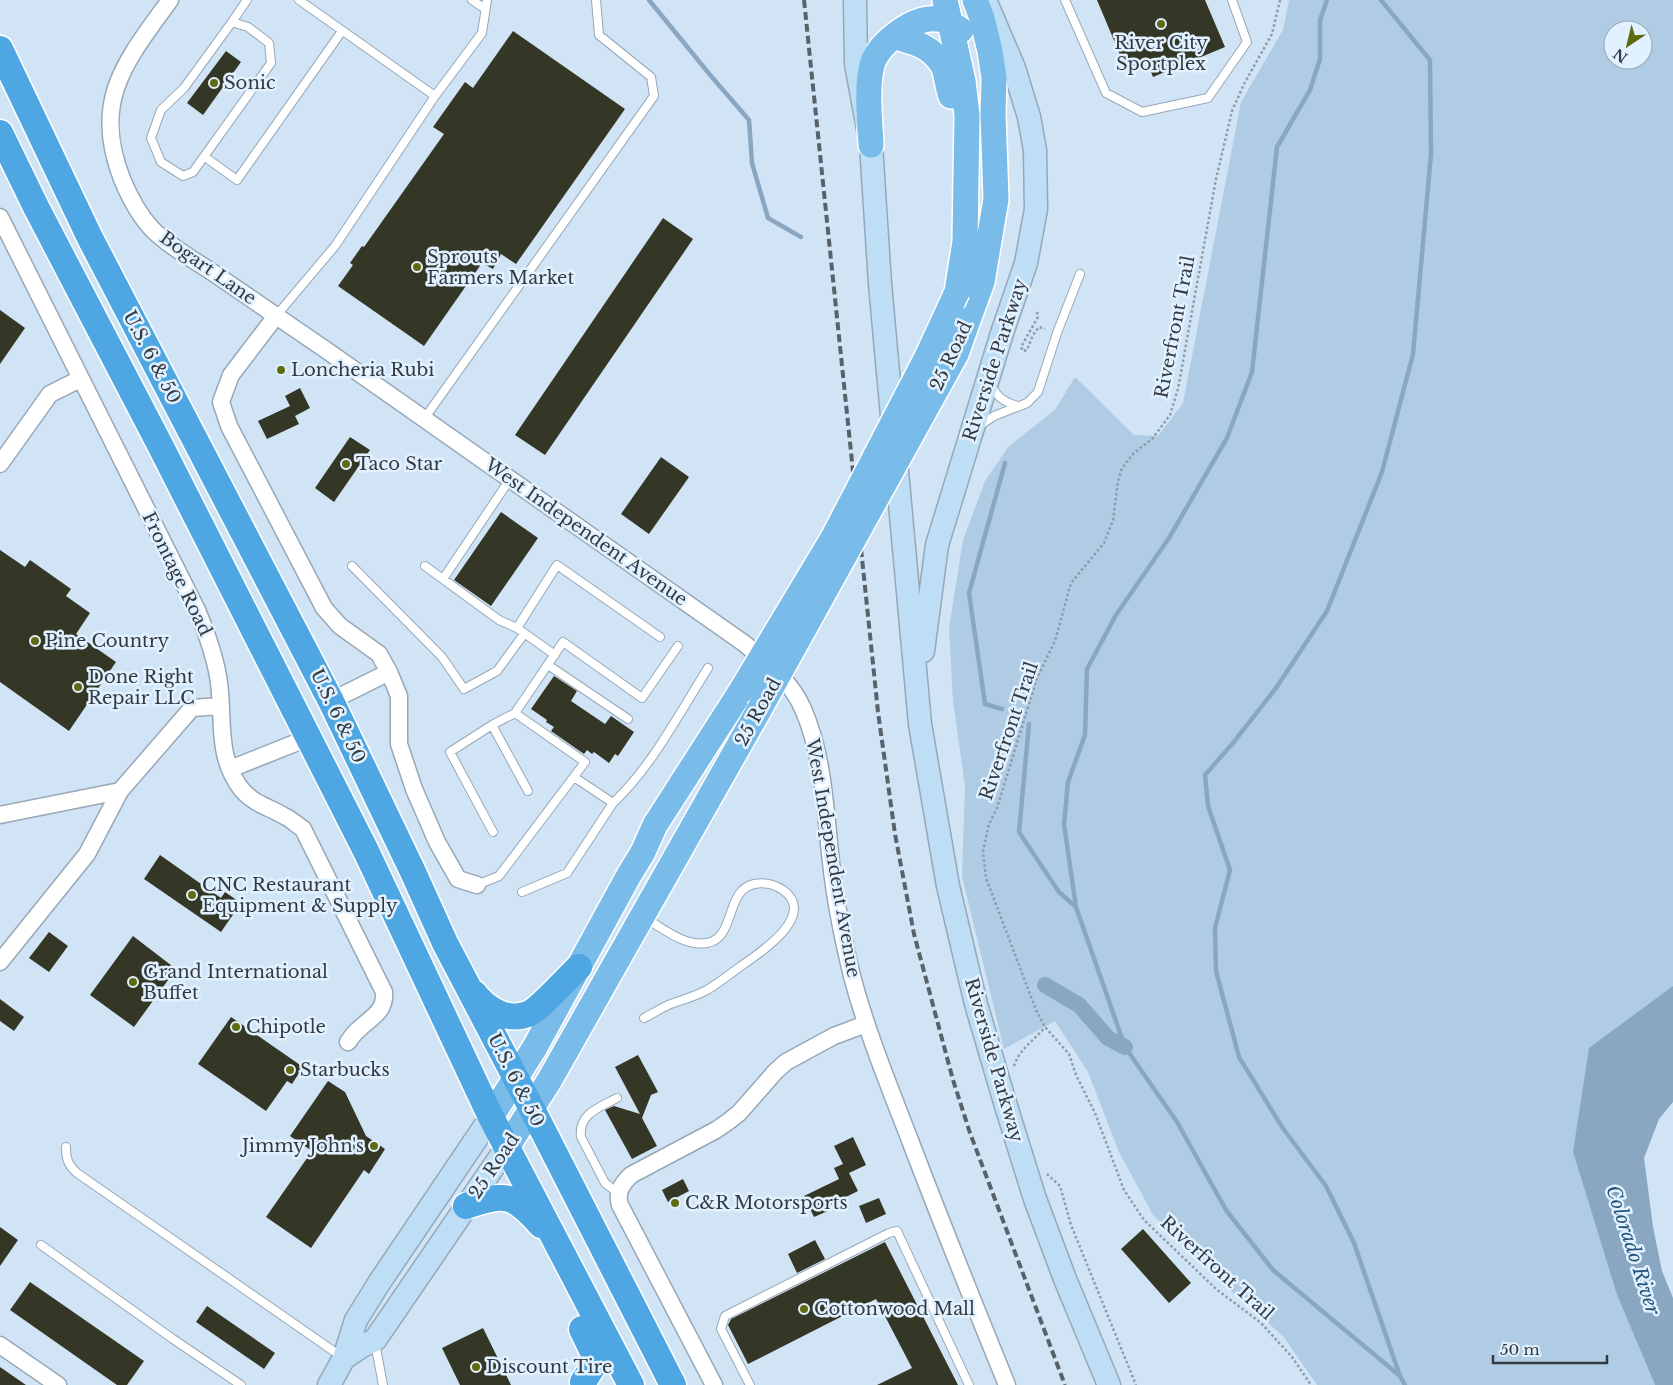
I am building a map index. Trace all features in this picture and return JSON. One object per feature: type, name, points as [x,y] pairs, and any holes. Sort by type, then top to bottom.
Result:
[{"type":"highway","name":"U.S. 6 & 50","points":[[0,49],[90,238],[331,701],[445,943],[673,1385]]},
{"type":"highway","name":"U.S. 6 & 50","points":[[0,133],[36,207],[159,443],[366,851],[491,1117],[631,1385]]},
{"type":"highway","points":[[159,443],[202,497],[226,537],[292,670],[313,694],[331,701]]},
{"type":"highway","points":[[308,738],[320,737],[332,748],[353,782],[384,841],[413,872]]},
{"type":"highway","points":[[445,943],[477,996],[496,1013],[507,1016],[528,1014],[537,1008],[579,966]]},
{"type":"highway","points":[[466,1206],[492,1198],[501,1197],[512,1200],[529,1211],[562,1252],[565,1295],[597,1360],[584,1383]]},
{"type":"highway","points":[[616,1356],[642,1385]]},
{"type":"main road","name":"Riverside Parkway","points":[[855,0],[856,64],[871,145],[880,284],[920,724],[948,886],[976,1004],[1035,1198],[1065,1279],[1109,1385]]},
{"type":"main road","name":"25 Road","points":[[344,1358],[375,1340],[532,1109],[760,710],[956,354],[982,282],[996,199],[993,114],[994,78],[986,34],[975,0]]},
{"type":"main road","name":"Riverside Parkway","points":[[920,724],[924,641],[937,545],[1026,263],[1036,208],[1035,150],[1023,94],[985,0]]},
{"type":"main road","points":[[871,145],[870,76],[872,63],[878,52],[886,42],[908,26],[923,20],[938,19],[947,12],[975,45],[982,59],[993,114]]},
{"type":"main road","name":"25 Road","points":[[329,1385],[344,1358],[356,1320],[491,1117],[535,1047],[643,852],[655,825],[741,691],[833,538],[927,357],[957,292],[965,242],[967,115],[963,81],[947,12]]},
{"type":"main road","points":[[894,37],[911,40],[924,46],[943,66],[959,118],[967,163]]},
{"type":"street","name":"Bogart Lane","points":[[170,0],[126,63],[118,79],[112,101],[110,120],[121,178],[141,214],[153,229],[170,243],[276,316]]},
{"type":"street","name":"Frontage Road","points":[[0,218],[197,610],[212,646],[219,684],[221,735],[230,769],[243,790],[262,806],[284,816],[303,829],[384,992],[383,1006],[380,1011],[357,1030],[348,1042]]},
{"type":"street","points":[[276,316],[231,375],[221,402],[229,426],[324,608],[340,626],[379,654],[389,672],[399,696],[399,744],[414,789],[437,842],[458,878],[477,885]]},
{"type":"street","name":"West Independent Avenue","points":[[276,316],[745,644],[771,666],[796,695],[810,728],[818,754],[831,864],[843,935],[866,1024],[1004,1384]]},
{"type":"street","points":[[0,464],[50,394],[80,378]]},
{"type":"street","points":[[331,701],[389,672]]},
{"type":"street","points":[[0,962],[87,854],[120,791],[192,708],[220,706]]},
{"type":"street","points":[[230,769],[308,738]]},
{"type":"street","points":[[0,815],[120,791]]},
{"type":"street","points":[[714,1385],[620,1205],[618,1193],[631,1175],[716,1130],[729,1121],[786,1062],[834,1036],[866,1024]]},
{"type":"street","points":[[0,1345],[58,1385]]},
{"type":"lane","points":[[232,22],[248,27],[269,43],[271,62],[193,172],[183,176],[161,162],[151,138],[161,110],[184,88],[246,0]]},
{"type":"lane","points":[[299,0],[435,96]]},
{"type":"lane","points":[[472,0],[485,9]]},
{"type":"lane","points":[[276,316],[336,246],[435,96],[482,32],[486,0]]},
{"type":"lane","points":[[424,419],[654,96],[651,77],[599,35],[596,0]]},
{"type":"lane","points":[[1065,0],[1106,93],[1142,112],[1208,98],[1247,42],[1232,0]]},
{"type":"lane","points":[[204,157],[238,180],[342,31]]},
{"type":"lane","points":[[971,434],[981,423],[1027,403],[1038,392],[1056,333],[1080,274]]},
{"type":"lane","points":[[989,376],[992,388],[997,395],[1006,403],[1018,406]]},
{"type":"lane","points":[[443,579],[510,479]]},
{"type":"lane","points":[[516,628],[557,565],[660,637]]},
{"type":"lane","points":[[352,566],[442,657],[464,689],[497,671],[524,634]]},
{"type":"lane","points":[[426,566],[499,620],[516,628],[555,655]]},
{"type":"lane","points":[[493,832],[450,752],[492,725],[516,713],[563,642],[642,698],[678,646]]},
{"type":"lane","points":[[548,665],[628,718]]},
{"type":"lane","points":[[522,892],[567,873],[613,804],[634,781],[708,668]]},
{"type":"lane","points":[[477,885],[499,876],[585,762],[516,713]]},
{"type":"lane","points":[[492,725],[528,791]]},
{"type":"lane","points":[[574,777],[613,804]]},
{"type":"lane","points":[[643,917],[678,938],[697,944],[714,941],[720,936],[738,896],[743,889],[752,885],[761,883],[778,887],[792,900],[794,908],[793,915],[784,932],[762,951],[706,990],[666,1006],[644,1018]]},
{"type":"lane","points":[[616,1098],[591,1112],[582,1123],[580,1130],[605,1183],[618,1193]]},
{"type":"lane","points":[[66,1147],[66,1158],[70,1166],[77,1173],[344,1358]]},
{"type":"lane","points":[[746,1384],[721,1330],[725,1316],[889,1233],[897,1231],[970,1385]]},
{"type":"lane","points":[[41,1245],[172,1339],[241,1385]]},
{"type":"lane","points":[[375,1340],[383,1385]]},
{"type":"path","name":"Riverfront Trail","points":[[1280,0],[1272,34],[1244,84],[1232,111],[1216,180],[1178,389],[1170,414],[1152,439],[1134,453],[1122,468],[1118,481],[1113,520],[1104,543],[1071,583],[1055,641],[1037,678],[997,808],[987,833],[983,851],[986,878],[1036,1010],[1045,1027],[1069,1054],[1076,1075],[1095,1113],[1124,1190],[1144,1220],[1216,1289],[1261,1323],[1292,1357],[1311,1385]]},
{"type":"path","points":[[1037,312],[1038,318],[1021,347],[1023,351],[1027,350],[1033,335],[1039,327],[1045,329]]},
{"type":"path","points":[[1014,1070],[1014,1065],[1021,1052],[1045,1027]]},
{"type":"path","points":[[1047,1174],[1060,1186],[1072,1224],[1136,1385]]},
{"type":"shaded area","points":[[1289,0],[1673,0],[1673,991],[1573,1152],[1617,1295],[1655,1385],[1317,1385],[1283,1336],[1225,1286],[1153,1215],[1119,1152],[1088,1072],[1055,1021],[1004,1049],[962,876],[965,786],[953,701],[949,628],[963,540],[985,481],[1009,446],[1055,410],[1075,377],[1134,435],[1158,436],[1183,403],[1241,102],[1283,30]]},
{"type":"water","name":"Colorado River","points":[[1673,986],[1673,1102],[1659,1119],[1644,1158],[1653,1227],[1662,1271],[1673,1298],[1673,1385],[1655,1385],[1617,1295],[1573,1152],[1589,1048]]},
{"type":"building","name":"River City Sportplex","points":[[1097,0],[1205,0],[1225,47],[1153,77],[1147,61],[1126,69]]},
{"type":"building","points":[[513,31],[625,109],[516,264],[501,254],[493,269],[482,263],[424,346],[338,286],[353,265],[350,263],[362,246],[364,247],[444,134],[433,127],[465,82],[473,88]]},
{"type":"building","name":"Sonic","points":[[226,51],[241,62],[203,115],[187,103]]},
{"type":"building","points":[[663,218],[693,239],[545,455],[515,435]]},
{"type":"building","points":[[0,310],[25,328],[0,364]]},
{"type":"building","points":[[300,388],[310,408],[295,416],[299,424],[267,439],[258,421],[290,406],[285,396]]},
{"type":"building","name":"Taco Star","points":[[350,437],[370,450],[334,502],[315,488]]},
{"type":"building","points":[[661,457],[689,477],[649,534],[621,514]]},
{"type":"building","points":[[501,512],[538,538],[491,606],[454,580]]},
{"type":"building","name":"Pine Country","points":[[0,550],[25,567],[30,560],[71,589],[66,596],[90,613],[76,634],[116,662],[69,731],[0,682]]},
{"type":"building","points":[[554,676],[577,691],[571,701],[605,724],[611,716],[634,732],[618,756],[615,754],[609,763],[594,752],[592,754],[587,750],[584,754],[551,731],[554,727],[531,709]]},
{"type":"building","name":"CNC Restaurant Equipment & Supply","points":[[160,855],[221,898],[225,892],[241,903],[221,932],[144,879]]},
{"type":"building","points":[[49,932],[68,946],[49,972],[29,958]]},
{"type":"building","name":"Grand International Buffet","points":[[133,936],[176,969],[134,1027],[90,995]]},
{"type":"building","points":[[0,999],[24,1017],[14,1031],[0,1021]]},
{"type":"building","points":[[231,1017],[303,1067],[292,1084],[287,1081],[266,1111],[198,1064]]},
{"type":"building","points":[[638,1055],[658,1092],[651,1095],[642,1118],[657,1146],[632,1159],[605,1110],[614,1106],[640,1114],[615,1067]]},
{"type":"building","points":[[328,1081],[345,1092],[366,1136],[385,1149],[369,1174],[364,1170],[311,1248],[266,1217],[312,1151],[290,1136]]},
{"type":"building","points":[[853,1137],[866,1165],[849,1173],[858,1191],[828,1206],[830,1210],[814,1217],[804,1196],[839,1179],[834,1168],[843,1164],[834,1146]]},
{"type":"building","name":"C&R Motorsports","points":[[683,1179],[689,1191],[668,1202],[662,1190]]},
{"type":"building","points":[[879,1198],[886,1214],[866,1223],[859,1206]]},
{"type":"building","points":[[0,1227],[18,1240],[0,1266]]},
{"type":"building","points":[[1143,1229],[1191,1283],[1169,1303],[1121,1249]]},
{"type":"building","points":[[815,1240],[825,1259],[797,1273],[788,1254]]},
{"type":"building","name":"Cottonwood Mall","points":[[885,1242],[958,1385],[877,1385],[912,1368],[876,1299],[748,1364],[728,1325],[731,1319]]},
{"type":"building","points":[[30,1282],[144,1361],[127,1385],[117,1385],[10,1310]]},
{"type":"building","points":[[207,1306],[275,1353],[264,1369],[196,1322]]},
{"type":"building","name":"Discount Tire","points":[[483,1328],[511,1385],[460,1385],[442,1348]]},
{"type":"building","points":[[0,1367],[26,1385],[0,1385]]},
{"type":"waterway","points":[[649,0],[749,120],[752,163],[768,218],[801,237]]},
{"type":"waterway","points":[[1076,907],[1064,824],[1068,782],[1085,735],[1087,669],[1116,615],[1169,538],[1227,438],[1252,372],[1277,147],[1310,90],[1320,59],[1320,20],[1327,0]]},
{"type":"waterway","points":[[1381,0],[1430,60],[1431,154],[1413,354],[1382,472],[1327,611],[1276,688],[1205,775],[1208,806],[1230,870],[1215,928],[1216,971],[1239,1057],[1282,1127],[1326,1186],[1354,1243],[1400,1376]]},
{"type":"waterway","points":[[1002,709],[985,704],[969,593],[1005,463]]},
{"type":"waterway","points":[[1029,724],[1019,832],[1059,892],[1076,907],[1125,1047],[1177,1122],[1226,1210],[1273,1270],[1400,1376],[1405,1385]]},
{"type":"waterway","points":[[1045,985],[1079,1005],[1108,1038],[1125,1047]]},
{"type":"railway","points":[[804,0],[878,712],[895,834],[914,934],[953,1080],[970,1133],[1065,1385]]},
{"type":"place","name":"River City Sportplex","points":[[1161,24]]},
{"type":"place","name":"Sonic","points":[[214,83]]},
{"type":"place","name":"Sprouts Farmers Market","points":[[417,267]]},
{"type":"place","name":"Loncheria Rubi","points":[[281,370]]},
{"type":"place","name":"Taco Star","points":[[346,464]]},
{"type":"place","name":"Pine Country","points":[[35,641]]},
{"type":"place","name":"Done Right Repair LLC","points":[[78,687]]},
{"type":"place","name":"CNC Restaurant Equipment & Supply","points":[[192,895]]},
{"type":"place","name":"Grand International Buffet","points":[[133,982]]},
{"type":"place","name":"Chipotle","points":[[236,1027]]},
{"type":"place","name":"Starbucks","points":[[290,1070]]},
{"type":"place","name":"Jimmy John's","points":[[374,1146]]},
{"type":"place","name":"C&R Motorsports","points":[[675,1203]]},
{"type":"place","name":"Cottonwood Mall","points":[[804,1309]]},
{"type":"place","name":"Discount Tire","points":[[476,1367]]}]
